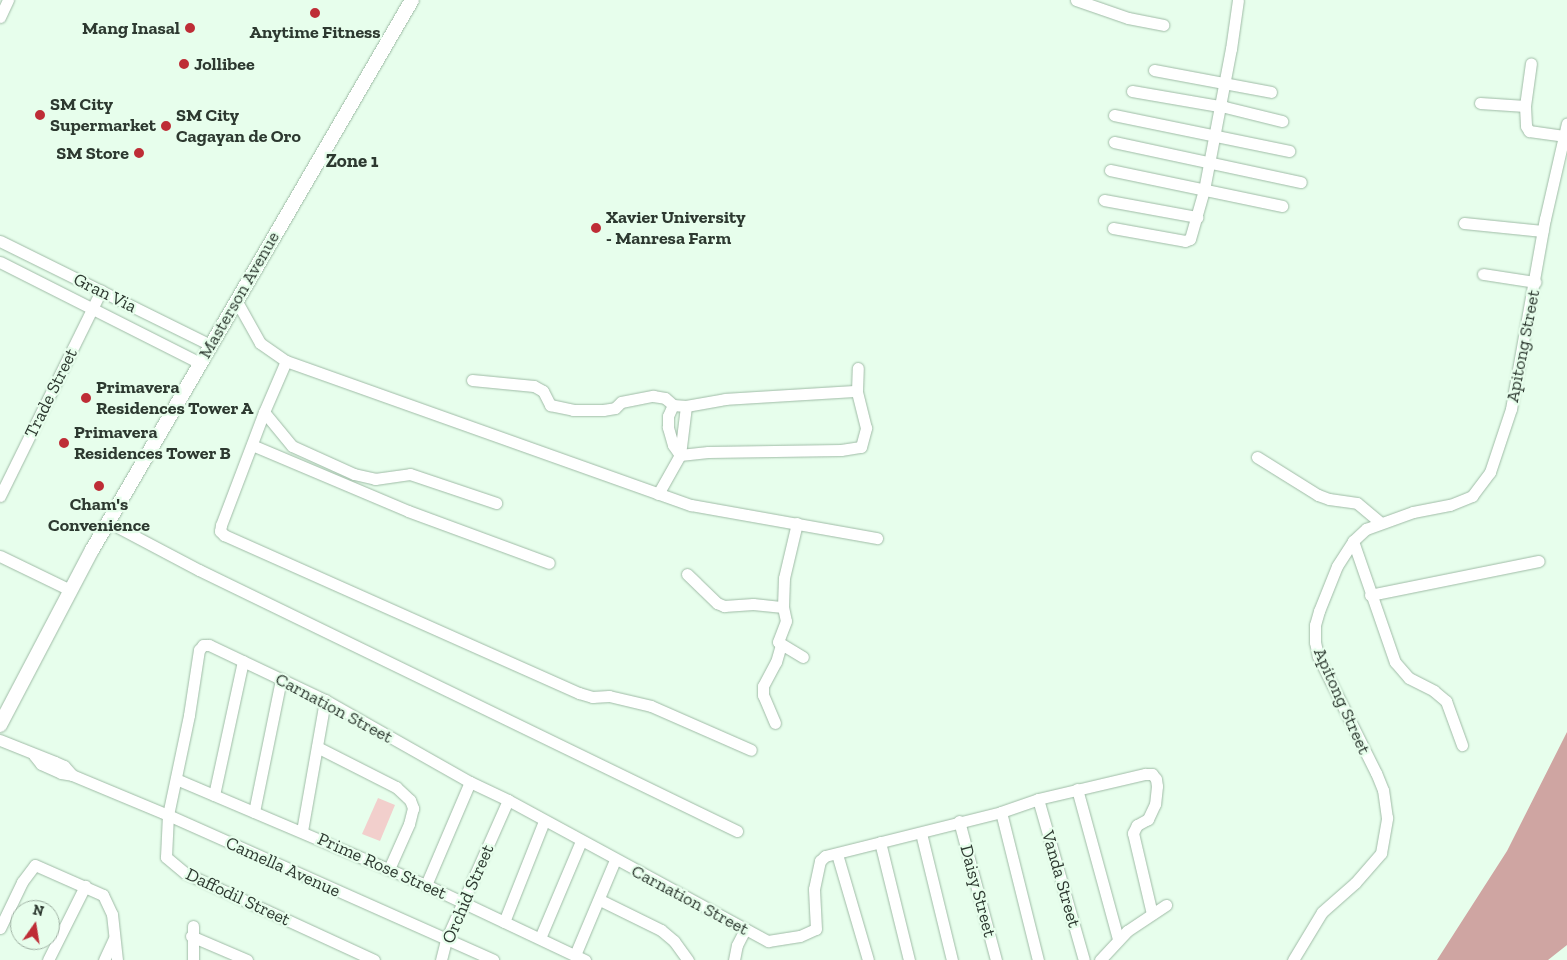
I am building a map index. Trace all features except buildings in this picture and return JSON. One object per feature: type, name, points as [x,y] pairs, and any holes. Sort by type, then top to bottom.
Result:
[{"type":"main road","name":"Masterson Avenue","points":[[0,725],[70,590],[108,522],[412,0]]},
{"type":"street","points":[[0,17],[8,0]]},
{"type":"street","points":[[1076,0],[1100,3],[1128,18],[1163,25]]},
{"type":"street","points":[[1113,228],[1185,241],[1190,240],[1204,190],[1238,0]]},
{"type":"street","points":[[1532,63],[1525,106],[1526,126],[1529,131],[1564,136]]},
{"type":"street","points":[[1154,70],[1271,92]]},
{"type":"street","points":[[1132,91],[1219,106],[1282,121]]},
{"type":"street","points":[[1480,103],[1525,106]]},
{"type":"street","points":[[1114,115],[1289,150]]},
{"type":"street","name":"Apitong Street","points":[[1293,960],[1322,912],[1376,860],[1381,853],[1386,830],[1383,790],[1325,669],[1315,642],[1315,625],[1319,611],[1338,566],[1353,541],[1366,528],[1380,522],[1450,504],[1472,496],[1490,472],[1511,409],[1536,282],[1543,231],[1567,123]]},
{"type":"street","points":[[1114,142],[1301,182]]},
{"type":"street","points":[[1110,170],[1282,206]]},
{"type":"street","points":[[1104,200],[1197,217]]},
{"type":"street","points":[[1464,223],[1543,231]]},
{"type":"street","points":[[0,263],[5,243]]},
{"type":"street","name":"Gran Via","points":[[5,243],[210,345]]},
{"type":"street","name":"Gran Via","points":[[0,263],[200,362]]},
{"type":"street","points":[[1483,274],[1536,282]]},
{"type":"street","name":"Trade Street","points":[[0,496],[101,291]]},
{"type":"street","points":[[236,300],[260,343],[286,361],[691,505],[877,538]]},
{"type":"street","points":[[286,361],[264,412],[221,525],[220,531],[224,536],[586,696],[609,696],[651,706],[751,750]]},
{"type":"street","points":[[680,455],[708,452],[858,448],[863,443],[866,428],[857,392],[858,368]]},
{"type":"street","points":[[472,380],[534,386],[543,391],[550,405],[572,410],[615,408],[621,402],[653,396],[665,398],[673,405],[686,406],[725,399],[857,392]]},
{"type":"street","points":[[673,405],[668,416],[668,428],[673,445],[680,455]]},
{"type":"street","points":[[658,494],[680,455],[686,406]]},
{"type":"street","points":[[264,412],[292,446],[354,474],[375,479],[410,474],[496,503]]},
{"type":"street","points":[[252,445],[408,511],[549,563]]},
{"type":"street","points":[[1257,457],[1318,495],[1357,503],[1380,522]]},
{"type":"street","points":[[108,522],[199,570],[737,831]]},
{"type":"street","points":[[797,523],[784,578],[783,607],[786,621],[778,640],[781,645],[803,657]]},
{"type":"street","points":[[1353,541],[1370,595],[1398,668],[1409,678],[1434,691],[1446,701],[1462,745]]},
{"type":"street","points":[[0,556],[70,590]]},
{"type":"street","points":[[1370,595],[1539,561]]},
{"type":"street","points":[[687,574],[717,603],[724,606],[783,607]]},
{"type":"street","name":"Carnation Street","points":[[202,645],[209,645],[325,700],[470,782],[508,800],[615,860],[768,940],[790,938],[814,931],[817,926],[814,889],[819,863],[825,856],[1001,812],[1038,799],[1152,774],[1156,779],[1157,786],[1155,804],[1148,819],[1137,825],[1133,833],[1152,914]]},
{"type":"street","name":"Daffodil Street","points":[[202,645],[199,650],[168,816],[166,857],[175,867],[374,960]]},
{"type":"street","points":[[774,723],[763,695],[763,686],[776,662],[781,645]]},
{"type":"street","points":[[214,795],[243,661]]},
{"type":"street","points":[[254,812],[281,679]]},
{"type":"street","points":[[302,832],[325,700]]},
{"type":"street","name":"Camella Avenue","points":[[0,740],[34,755],[41,764],[61,773],[72,775],[168,816],[492,960]]},
{"type":"street","points":[[317,747],[396,788],[410,800],[412,808],[410,819],[389,869]]},
{"type":"street","name":"Prime Rose Street","points":[[176,779],[426,885],[580,957]]},
{"type":"street","points":[[426,885],[470,782]]},
{"type":"street","points":[[1078,789],[1118,939]]},
{"type":"street","name":"Vanda Street","points":[[1038,799],[1084,960]]},
{"type":"street","name":"Orchid Street","points":[[441,960],[446,940],[508,800]]},
{"type":"street","points":[[1001,812],[1038,960]]},
{"type":"street","points":[[504,922],[544,821]]},
{"type":"street","name":"Daisy Street","points":[[959,821],[996,960]]},
{"type":"street","points":[[921,833],[952,960]]},
{"type":"street","points":[[540,938],[581,841]]},
{"type":"street","points":[[880,842],[909,960]]},
{"type":"street","points":[[837,854],[864,959]]},
{"type":"street","points":[[580,957],[615,860]]},
{"type":"street","points":[[0,928],[22,882],[35,865],[103,895],[109,903],[117,960]]},
{"type":"street","points":[[48,960],[85,886]]},
{"type":"street","points":[[600,900],[661,930],[674,941],[688,960]]},
{"type":"street","points":[[1100,960],[1118,939],[1166,905]]},
{"type":"street","points":[[734,960],[737,945],[745,929]]},
{"type":"street","points":[[193,960],[192,931],[247,960]]},
{"type":"street","points":[[104,960],[115,938]]},
{"type":"shaded area","points":[[1567,732],[1567,945],[1548,960],[1437,960],[1507,851]]},
{"type":"shaded area","points":[[378,798],[395,805],[380,841],[362,834]]},
{"type":"place","name":"Anytime Fitness","points":[[315,13]]},
{"type":"place","name":"Mang Inasal","points":[[190,28]]},
{"type":"place","name":"Jollibee","points":[[184,64]]},
{"type":"place","name":"SM City Supermarket","points":[[40,115]]},
{"type":"place","name":"SM City Cagayan de Oro","points":[[166,126]]},
{"type":"place","name":"SM Store","points":[[139,153]]},
{"type":"place","name":"Xavier University - Manresa Farm","points":[[596,228]]},
{"type":"place","name":"Primavera Residences Tower A","points":[[86,398]]},
{"type":"place","name":"Primavera Residences Tower B","points":[[64,443]]},
{"type":"place","name":"Cham's Convenience","points":[[99,486]]},
{"type":"district","name":"Zone 1","points":[[352,161]]}]
